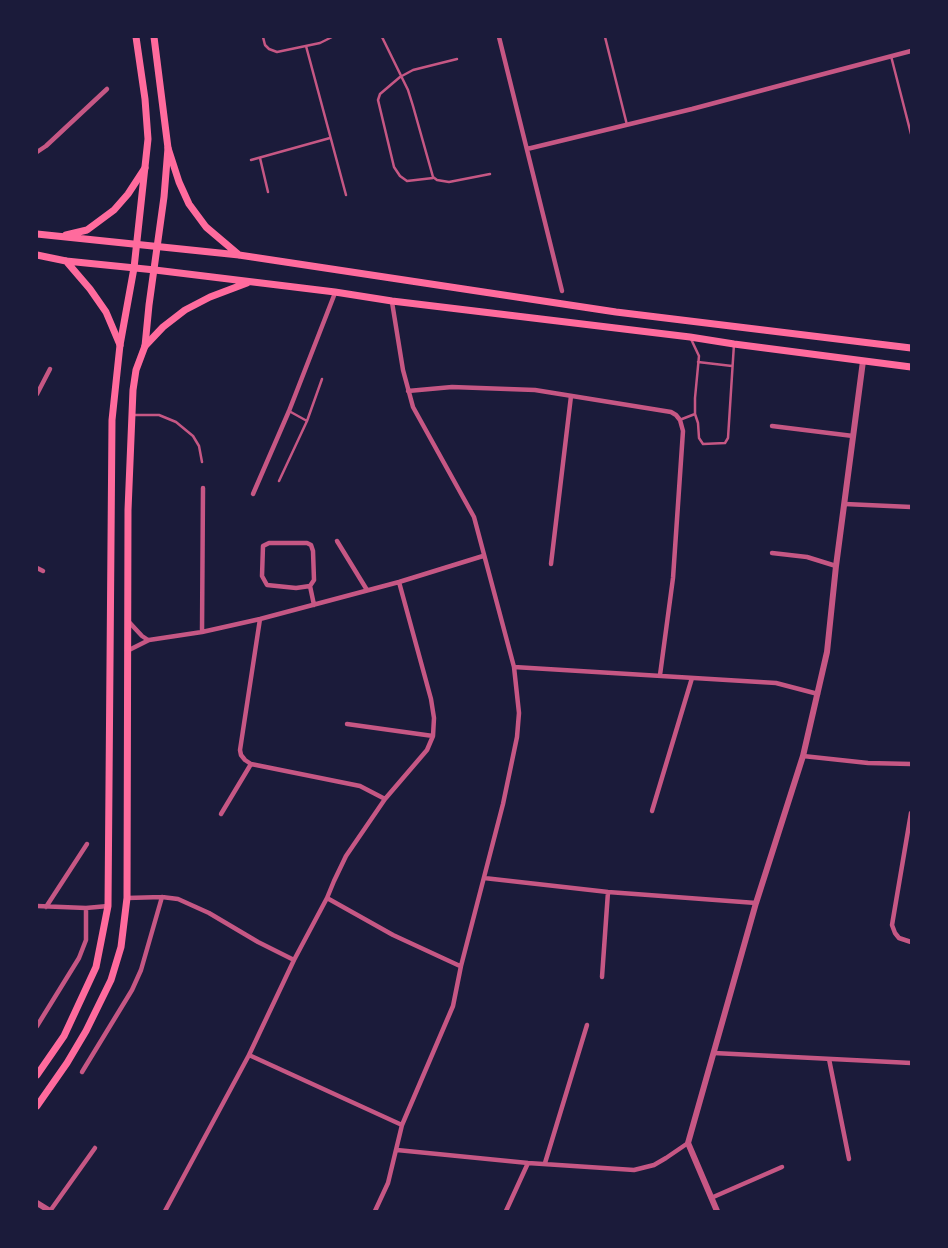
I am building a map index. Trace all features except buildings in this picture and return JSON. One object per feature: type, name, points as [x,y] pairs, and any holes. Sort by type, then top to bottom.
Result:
[{"type":"main road","points":[[37,1075],[64,1036],[96,967],[108,906],[111,433],[120,345],[137,245],[148,139],[136,37]]},
{"type":"main road","points":[[154,37],[168,148],[179,182],[189,204],[206,227],[239,255]]},
{"type":"main road","points":[[37,1106],[86,1031],[111,981],[121,947],[127,898],[128,510],[132,415],[136,370],[145,346],[168,148]]},
{"type":"main road","points":[[58,236],[87,230],[99,222],[128,194],[145,167]]},
{"type":"main road","points":[[37,234],[239,255],[616,312],[911,348]]},
{"type":"main road","points":[[37,256],[911,367]]},
{"type":"main road","points":[[66,261],[106,312],[120,345]]},
{"type":"main road","points":[[145,346],[185,310],[210,297],[251,282]]},
{"type":"street","points":[[499,37],[562,291]]},
{"type":"street","points":[[527,149],[692,110],[911,51]]},
{"type":"street","points":[[37,152],[107,89]]},
{"type":"street","points":[[253,494],[289,411],[335,292]]},
{"type":"street","points":[[375,1211],[388,1183],[402,1125],[453,1006],[503,804],[517,737],[519,713],[514,667],[474,517],[413,407],[403,370],[392,301]]},
{"type":"street","points":[[717,1211],[688,1143],[756,903],[803,756],[818,694],[827,652],[863,361]]},
{"type":"street","points":[[37,394],[50,369]]},
{"type":"street","points":[[408,391],[452,387],[535,390],[671,412],[680,420],[683,431],[673,578],[660,675]]},
{"type":"street","points":[[551,564],[572,396]]},
{"type":"street","points":[[772,426],[853,436]]},
{"type":"street","points":[[202,632],[203,488]]},
{"type":"street","points":[[845,503],[911,507]]},
{"type":"street","points":[[337,541],[366,590]]},
{"type":"street","points":[[310,586],[296,589],[267,585],[262,576],[263,546],[269,543],[311,545],[314,580],[310,586],[314,605]]},
{"type":"street","points":[[772,553],[807,557],[836,566]]},
{"type":"street","points":[[128,651],[149,640],[260,620],[483,556]]},
{"type":"street","points":[[37,568],[43,571]]},
{"type":"street","points":[[165,1211],[249,1055],[346,856],[385,799],[427,750],[433,736],[431,699],[399,582]]},
{"type":"street","points":[[260,620],[240,750],[244,760],[251,764],[360,786],[385,799]]},
{"type":"street","points":[[128,621],[149,640]]},
{"type":"street","points":[[514,667],[776,683],[818,694]]},
{"type":"street","points":[[652,811],[692,678]]},
{"type":"street","points":[[347,724],[433,736]]},
{"type":"street","points":[[803,756],[868,763],[911,764]]},
{"type":"street","points":[[221,814],[251,764]]},
{"type":"street","points":[[911,813],[892,925],[899,937],[911,942]]},
{"type":"street","points":[[46,907],[87,844]]},
{"type":"street","points":[[484,878],[608,892],[756,903]]},
{"type":"street","points":[[602,977],[608,892]]},
{"type":"street","points":[[82,1072],[132,990],[149,946],[162,897]]},
{"type":"street","points":[[127,898],[177,899],[209,913],[294,960]]},
{"type":"street","points":[[327,898],[393,935],[461,967]]},
{"type":"street","points":[[37,906],[108,906]]},
{"type":"street","points":[[37,1026],[79,958],[86,940],[86,908]]},
{"type":"street","points":[[545,1163],[587,1026]]},
{"type":"street","points":[[714,1053],[911,1063]]},
{"type":"street","points":[[249,1055],[402,1125]]},
{"type":"street","points":[[829,1059],[849,1159]]},
{"type":"street","points":[[397,1150],[634,1170],[666,1158],[688,1143]]},
{"type":"street","points":[[37,1203],[50,1211],[95,1148]]},
{"type":"street","points":[[506,1211],[528,1163]]},
{"type":"street","points":[[711,1198],[782,1167]]},
{"type":"lane","points":[[263,37],[265,45],[277,52],[320,43],[332,37]]},
{"type":"lane","points":[[382,37],[414,106],[433,177]]},
{"type":"lane","points":[[605,37],[627,125]]},
{"type":"lane","points":[[306,46],[345,195]]},
{"type":"lane","points":[[891,56],[911,134]]},
{"type":"lane","points":[[457,59],[413,70],[380,93],[378,100],[394,167],[407,181],[433,177],[449,182],[490,174]]},
{"type":"lane","points":[[251,160],[330,138]]},
{"type":"lane","points":[[260,158],[268,192]]},
{"type":"lane","points":[[690,337],[699,356],[695,414],[701,443],[727,441],[734,344]]},
{"type":"lane","points":[[698,362],[732,366]]},
{"type":"lane","points":[[279,481],[307,421],[322,379]]},
{"type":"lane","points":[[289,411],[307,421]]},
{"type":"lane","points":[[680,420],[695,414]]},
{"type":"lane","points":[[132,415],[159,415],[176,422],[193,436],[199,446],[202,462]]}]
